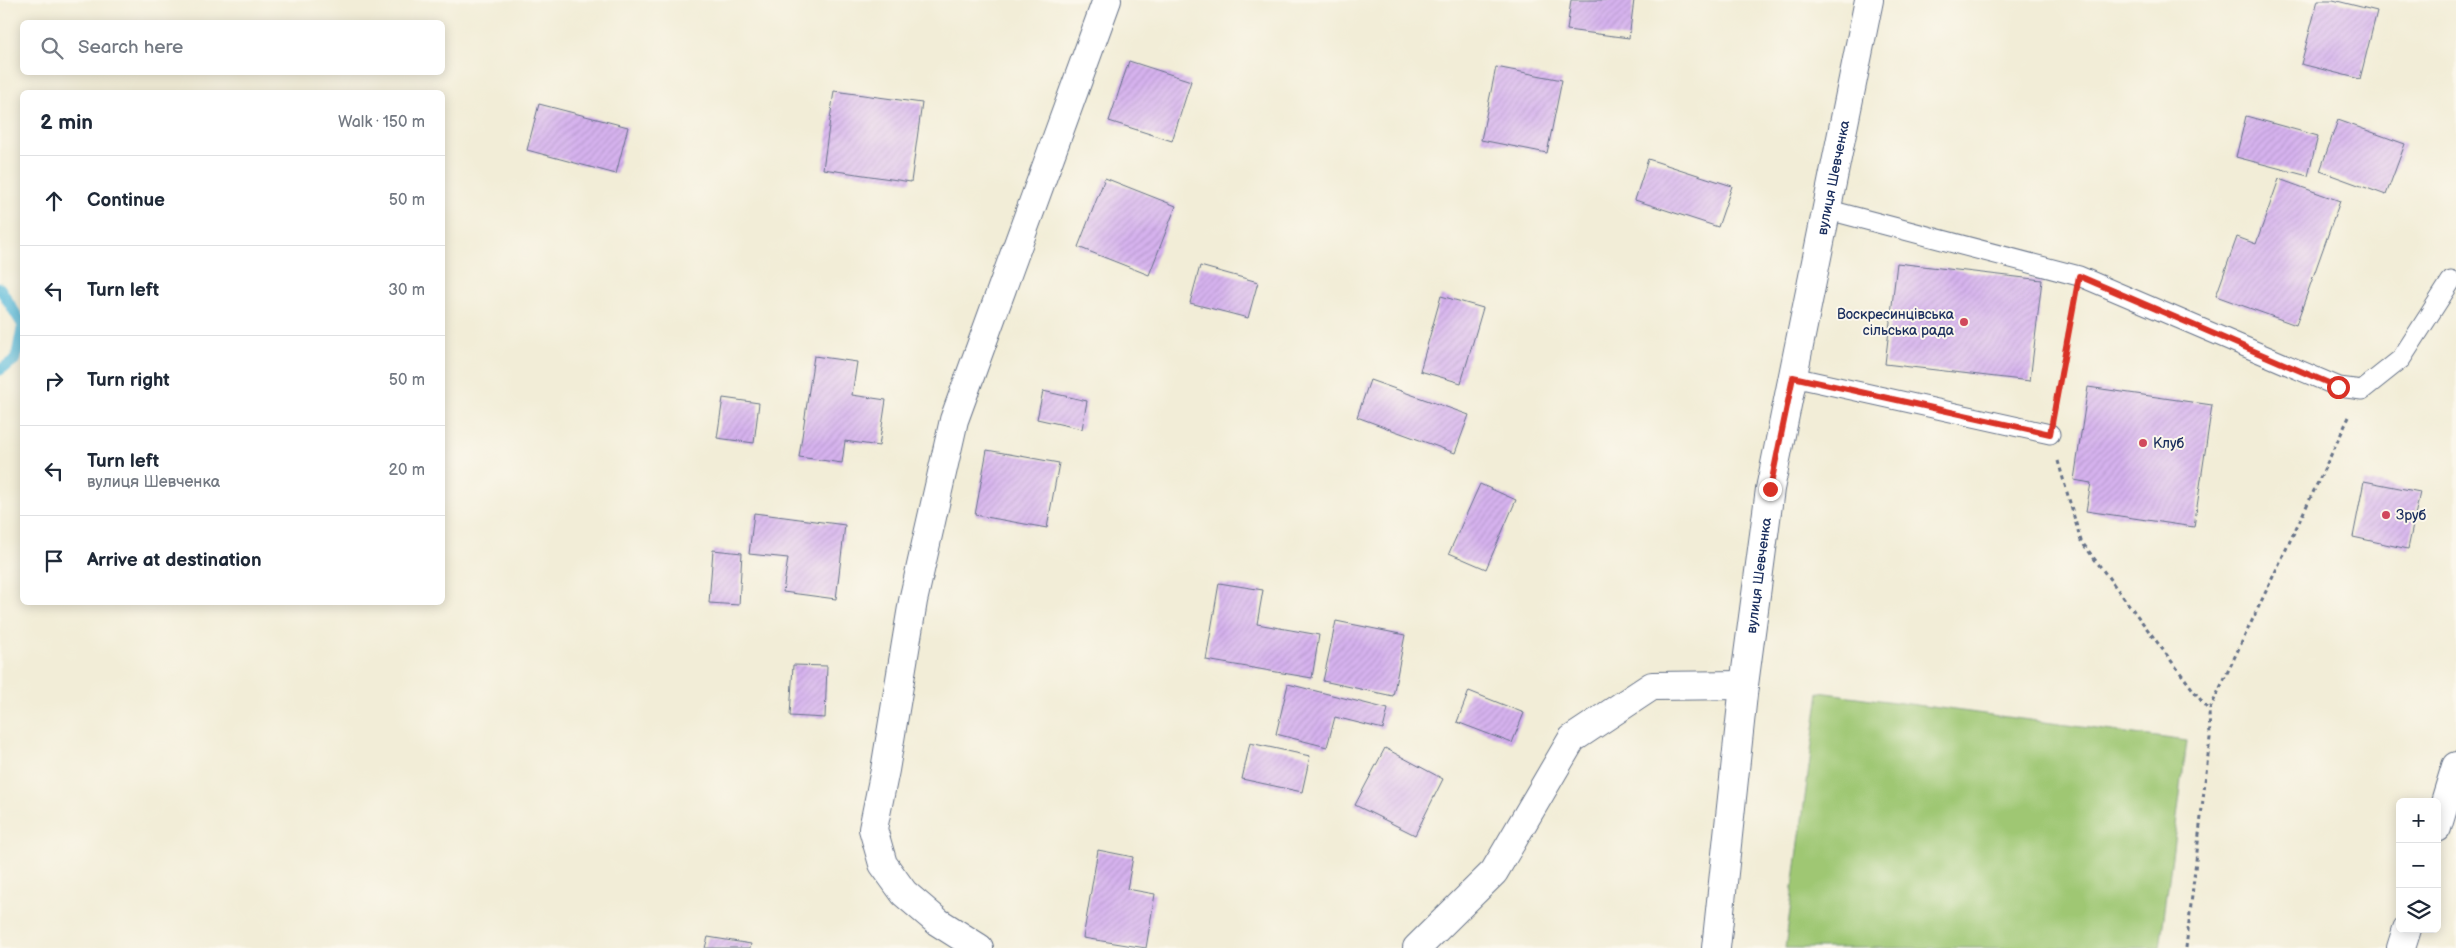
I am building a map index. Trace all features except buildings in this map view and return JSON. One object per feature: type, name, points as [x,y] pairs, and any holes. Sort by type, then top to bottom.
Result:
[{"type":"street","points":[[979,948],[938,922],[904,893],[883,864],[873,829],[885,770],[913,601],[954,420],[1107,0]]},
{"type":"street","name":"вулиця Шевченка","points":[[1716,948],[1744,685],[1770,489],[1869,0]]},
{"type":"street","points":[[1417,948],[1494,872],[1572,739],[1652,686],[1744,685]]},
{"type":"street","points":[[2441,815],[2456,766]]},
{"type":"street","points":[[2401,948],[2406,933]]},
{"type":"lane","points":[[1826,209],[2079,276],[2338,387],[2362,390],[2401,359],[2451,281]]},
{"type":"lane","points":[[1793,377],[2050,434]]},
{"type":"path","points":[[2079,276],[2050,434],[2081,541],[2208,711]]},
{"type":"path","points":[[2186,948],[2210,738],[2208,711],[2362,390]]},
{"type":"green space","points":[[1819,692],[2187,741],[2160,948],[1785,948]]},
{"type":"waterway","points":[[0,288],[20,321]]},
{"type":"waterway","points":[[0,370],[16,359],[20,339]]},
{"type":"place","name":"Воскресинцівська сільська рада","points":[[1964,322]]},
{"type":"place","name":"Клуб","points":[[2143,443]]},
{"type":"place","name":"Зруб","points":[[2386,515]]},
{"type":"route","points":[[1770,489],[1793,377],[2050,434],[2079,276],[2338,387]]}]
